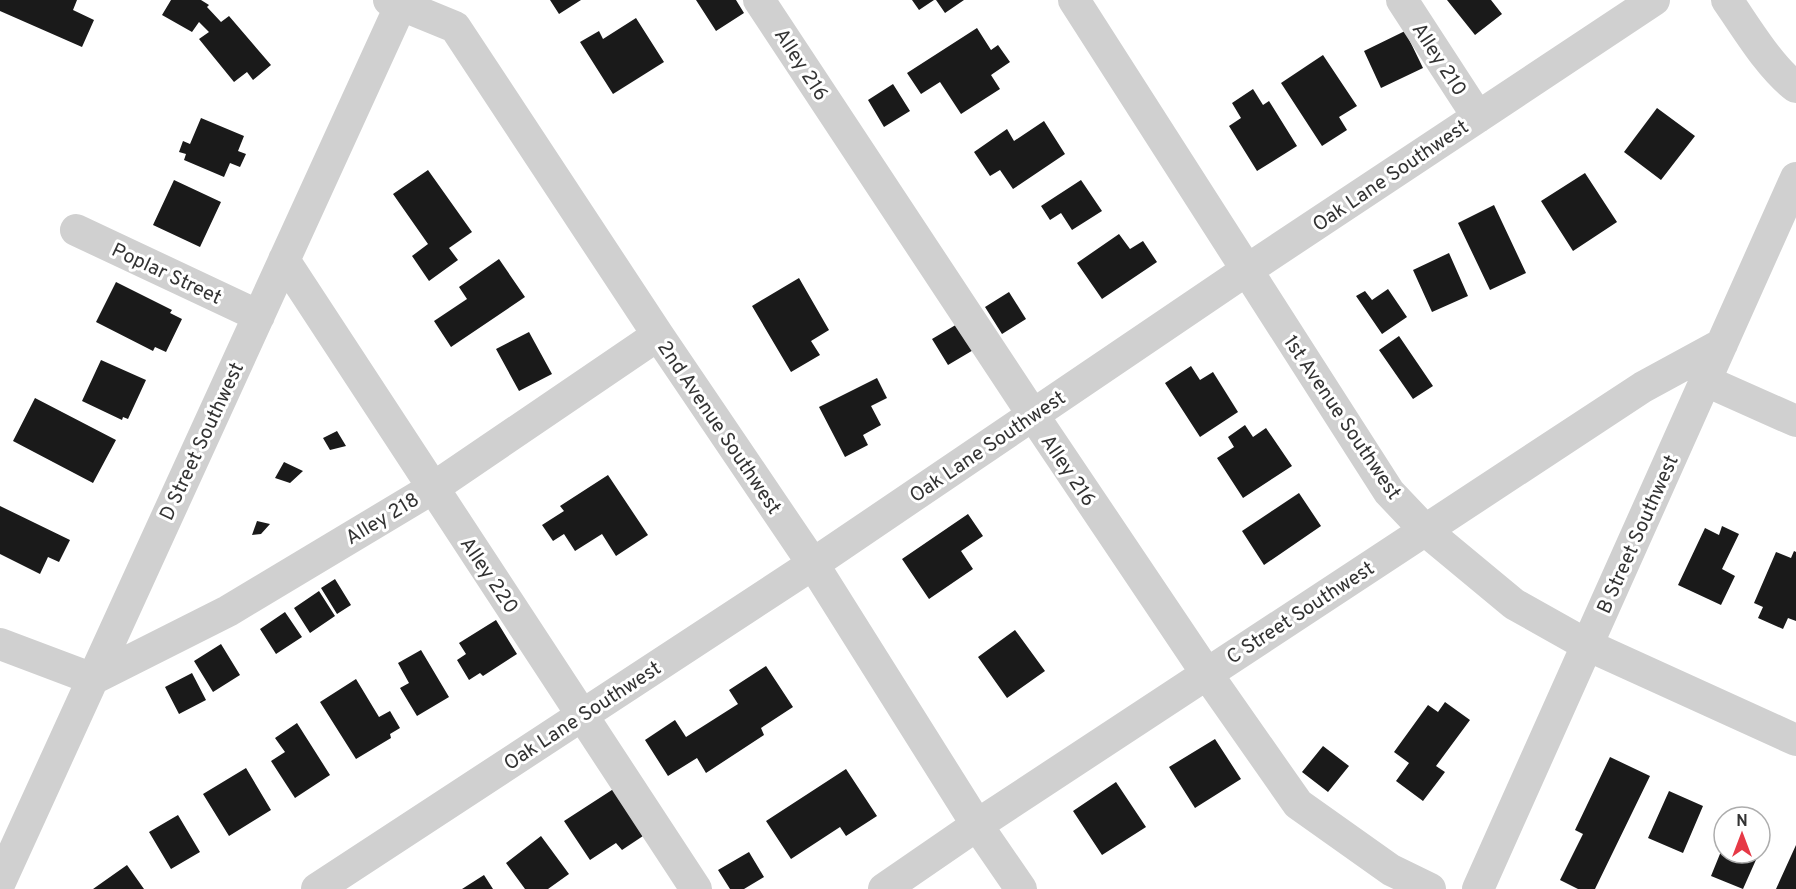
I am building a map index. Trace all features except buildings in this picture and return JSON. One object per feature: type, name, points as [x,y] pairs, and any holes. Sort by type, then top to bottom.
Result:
[{"type":"street","name":"Alley 216","points":[[759,0],[1033,415],[1207,674],[1298,804],[1391,870],[1430,889]]},
{"type":"street","name":"1st Avenue Southwest","points":[[1074,0],[1389,492],[1426,531],[1514,604],[1587,645],[1796,740]]},
{"type":"street","name":"Alley 210","points":[[1402,0],[1478,117]]},
{"type":"street","name":"Oak Lane Southwest","points":[[317,889],[813,564],[1247,270],[1654,0]]},
{"type":"street","points":[[1727,0],[1761,49],[1787,80],[1796,87]]},
{"type":"street","name":"D Street Southwest","points":[[0,882],[401,1]]},
{"type":"street","name":"2nd Avenue Southwest","points":[[401,1],[455,27],[658,335],[813,564],[977,825],[1022,889]]},
{"type":"street","name":"B Street Southwest","points":[[1478,889],[1796,178]]},
{"type":"street","name":"Poplar Street","points":[[76,230],[259,316]]},
{"type":"street","name":"Alley 220","points":[[284,260],[696,889]]},
{"type":"street","name":"Alley 218","points":[[93,679],[228,611],[432,488],[658,335]]},
{"type":"street","name":"C Street Southwest","points":[[884,889],[977,825],[1643,387],[1722,344]]},
{"type":"street","points":[[1706,381],[1796,420]]},
{"type":"street","points":[[0,644],[93,679]]}]
